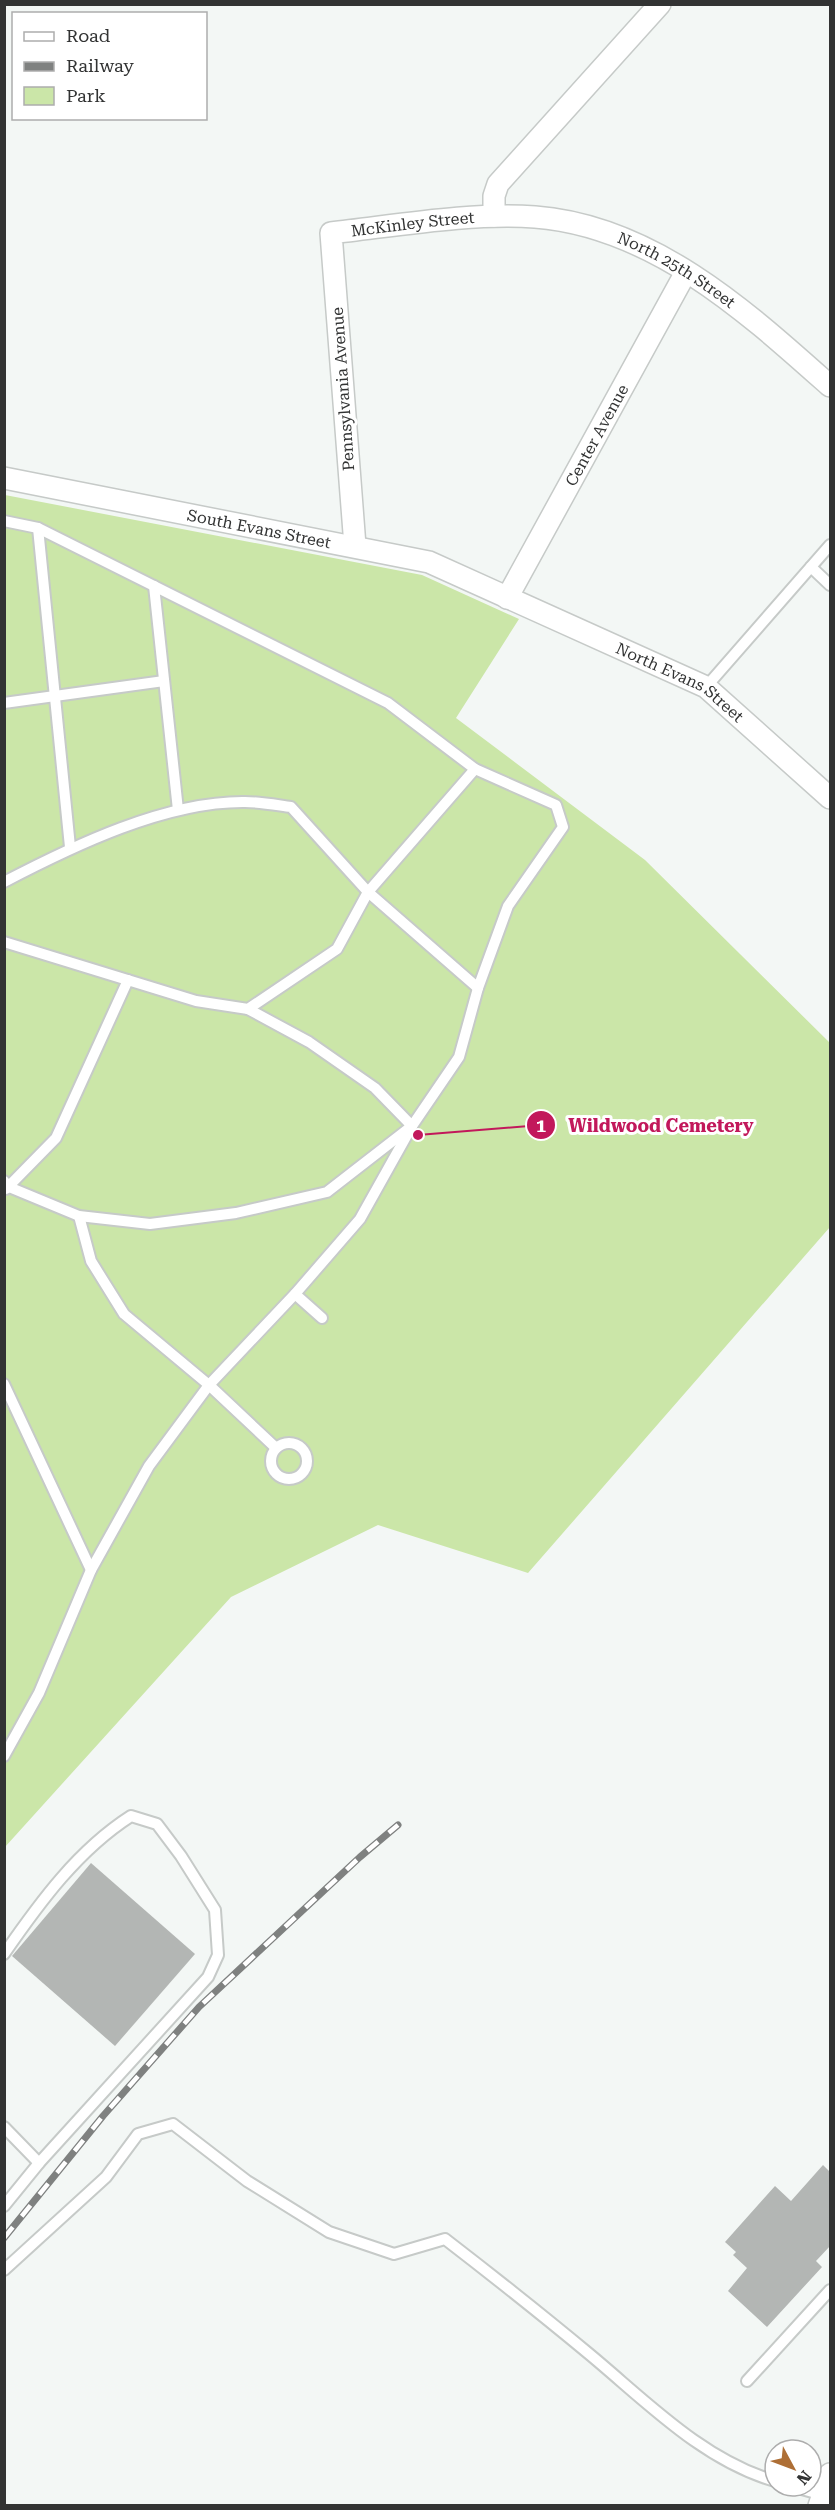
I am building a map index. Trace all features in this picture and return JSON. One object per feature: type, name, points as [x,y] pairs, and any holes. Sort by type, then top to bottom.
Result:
[{"type":"street","points":[[494,216],[494,196],[498,184],[660,5]]},
{"type":"street","name":"McKinley Street","points":[[331,232],[494,216]]},
{"type":"street","name":"North 25th Street","points":[[494,216],[535,217],[600,230],[631,242],[686,272],[728,299],[831,387]]},
{"type":"street","name":"Pennsylvania Avenue","points":[[331,232],[354,546]]},
{"type":"street","name":"Center Avenue","points":[[507,598],[686,272]]},
{"type":"street","name":"South Evans Street","points":[[4,478],[429,562],[507,598]]},
{"type":"street","name":"North Evans Street","points":[[507,598],[706,687],[831,798]]},
{"type":"street","points":[[821,2500],[831,2474]]},
{"type":"lane","points":[[4,521],[38,528],[388,703],[475,769],[556,805],[562,827],[508,906],[478,988],[459,1057],[412,1126],[360,1219],[295,1294],[209,1385],[149,1466],[91,1570],[39,1693],[4,1756]]},
{"type":"lane","points":[[38,528],[70,847]]},
{"type":"lane","points":[[706,687],[831,545]]},
{"type":"lane","points":[[811,567],[831,585]]},
{"type":"lane","points":[[154,586],[178,810]]},
{"type":"lane","points":[[4,703],[164,681]]},
{"type":"lane","points":[[248,1009],[337,949],[368,892],[475,769]]},
{"type":"lane","points":[[4,882],[70,847],[178,810],[245,802],[291,807],[368,892],[478,988]]},
{"type":"lane","points":[[4,942],[196,1001],[248,1009],[309,1042],[365,1082],[412,1126]]},
{"type":"lane","points":[[128,980],[56,1138],[6,1186],[79,1216],[150,1224],[236,1213],[327,1192],[412,1126]]},
{"type":"lane","points":[[79,1216],[91,1261],[124,1314],[209,1385],[276,1448]]},
{"type":"lane","points":[[295,1294],[322,1318]]},
{"type":"lane","points":[[4,1384],[91,1570]]},
{"type":"lane","points":[[4,1954],[62,1877],[106,1832],[131,1816],[157,1824],[181,1856],[215,1910],[218,1955],[208,1977],[39,2163],[4,2205]]},
{"type":"lane","points":[[4,2270],[106,2176],[138,2134],[173,2124],[247,2181],[329,2232],[394,2254],[445,2239],[693,2439],[731,2463],[763,2476]]},
{"type":"lane","points":[[4,2127],[39,2163]]},
{"type":"lane","points":[[747,2381],[831,2290]]},
{"type":"green space","points":[[5,495],[422,575],[519,619],[456,718],[645,860],[830,1043],[830,1227],[528,1573],[378,1525],[231,1597],[5,1847]]},
{"type":"building","points":[[91,1863],[195,1954],[115,2046],[12,1956]]},
{"type":"building","points":[[823,2165],[831,2173],[831,2245],[816,2261],[822,2267],[767,2327],[728,2291],[747,2268],[733,2255],[736,2252],[725,2242],[775,2186],[791,2201]]},
{"type":"railway","points":[[4,2238],[103,2116],[199,2007],[360,1857],[398,1825]]},
{"type":"place","name":"Wildwood Cemetery","points":[[418,1135]]}]
